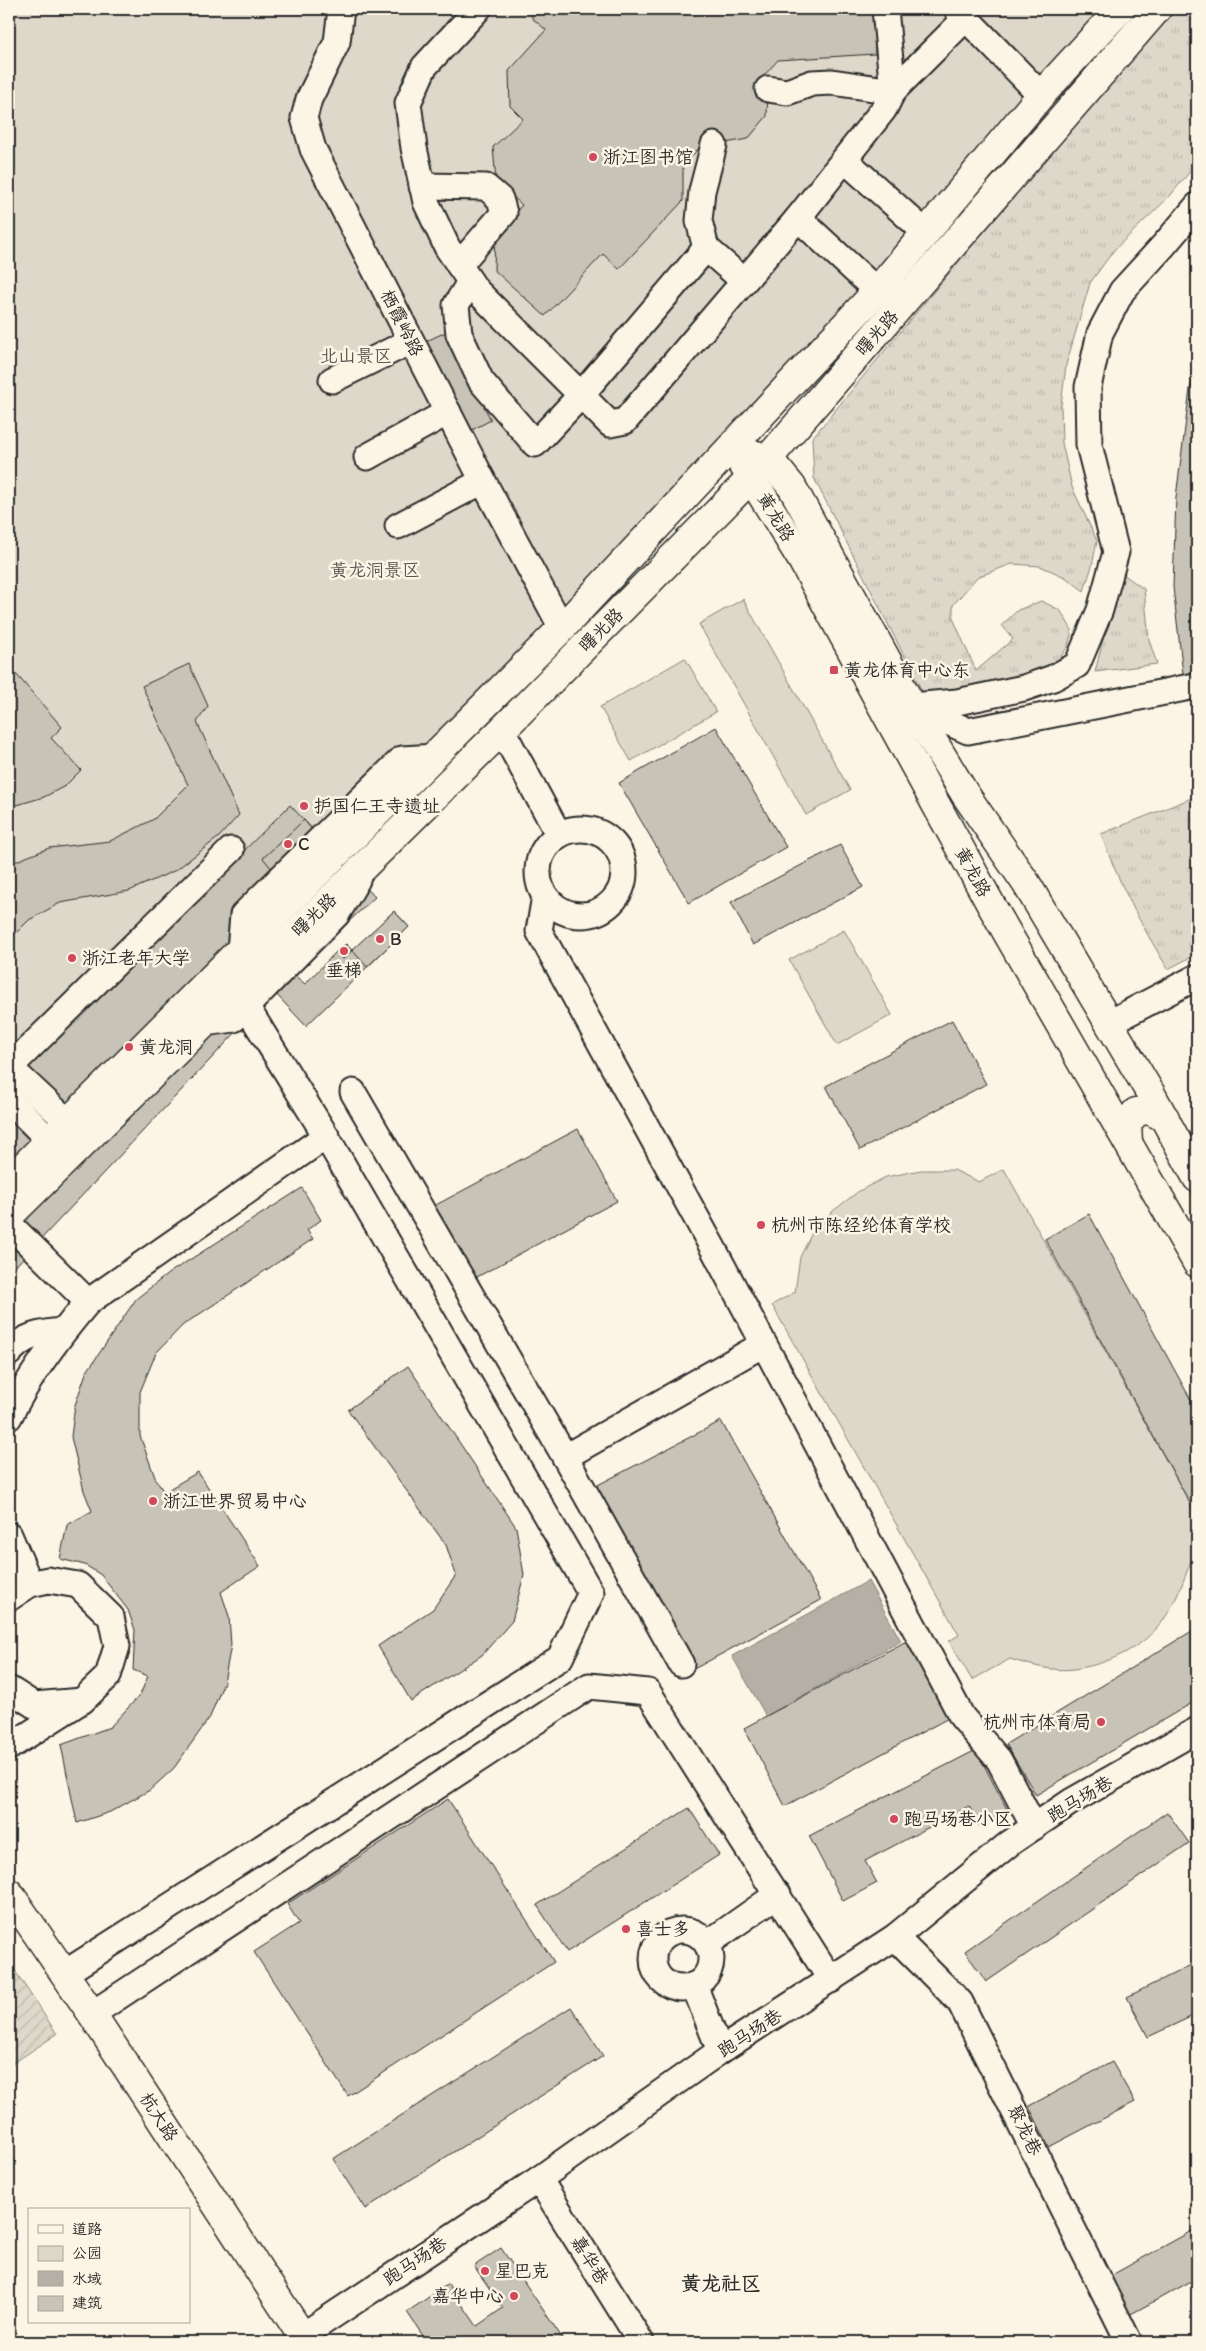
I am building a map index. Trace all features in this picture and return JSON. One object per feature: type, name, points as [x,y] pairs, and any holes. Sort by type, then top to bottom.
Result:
[{"type":"main road","name":"曙光路","points":[[9,1182],[562,628],[877,291],[1041,95],[1120,9]]},
{"type":"main road","name":"曙光路","points":[[9,1216],[204,1023],[242,999],[365,865],[502,730],[760,468],[1157,9]]},
{"type":"main road","points":[[731,448],[760,468]]},
{"type":"main road","name":"黄龙路","points":[[760,468],[792,486],[912,706],[965,794],[1026,883],[1165,1118],[1197,1178]]},
{"type":"main road","name":"黄龙路","points":[[760,468],[802,560],[990,903],[1197,1263]]},
{"type":"main road","points":[[1128,1142],[1127,1124],[1136,1112],[1149,1110],[1165,1118]]},
{"type":"main road","name":"杭大路","points":[[9,1893],[65,1973],[304,2339]]},
{"type":"street","name":"栖霞岭路","points":[[341,9],[336,42],[309,99],[304,118],[313,149],[483,481],[562,628]]},
{"type":"street","points":[[478,9],[424,67],[408,103],[414,148],[426,202],[447,247],[476,290],[610,424],[625,421],[798,218],[884,108],[893,91],[961,14],[1041,95]]},
{"type":"street","points":[[885,9],[893,91]]},
{"type":"street","points":[[768,89],[787,92],[812,83],[832,82],[893,91]]},
{"type":"street","points":[[714,145],[702,191],[699,221],[706,248],[744,280]]},
{"type":"street","points":[[845,160],[926,234]]},
{"type":"street","points":[[422,186],[486,187],[500,199],[504,213],[465,273],[456,305],[459,334],[481,381],[535,444],[580,395],[706,248]]},
{"type":"street","points":[[912,706],[957,702],[1024,688],[1053,678],[1078,665],[1100,610],[1116,552],[1088,444],[1088,387],[1100,333],[1122,291],[1164,246],[1197,206]]},
{"type":"street","points":[[798,218],[877,291]]},
{"type":"street","points":[[332,380],[412,341]]},
{"type":"street","points":[[367,457],[448,412]]},
{"type":"street","points":[[398,526],[483,481]]},
{"type":"street","points":[[912,706],[968,731],[1195,686]]},
{"type":"street","points":[[502,730],[560,835]]},
{"type":"street","points":[[573,830],[587,830],[601,834],[612,842],[620,854],[624,868],[623,882],[617,895],[608,905],[589,914],[568,913],[555,907],[545,896],[539,884],[538,870],[541,856],[548,844],[560,835],[573,830]]},
{"type":"street","points":[[59,1132],[9,1068],[231,850]]},
{"type":"street","points":[[545,896],[539,931],[714,1250],[762,1345],[962,1717],[999,1760],[1034,1827]]},
{"type":"street","points":[[1109,1023],[1197,977]]},
{"type":"street","points":[[65,1973],[560,1658],[591,1593],[326,1136],[242,999]]},
{"type":"street","points":[[353,1092],[565,1457],[681,1664]]},
{"type":"street","points":[[9,1100],[59,1132]]},
{"type":"street","points":[[9,1417],[16,1402],[63,1331],[88,1302],[326,1136]]},
{"type":"street","points":[[9,1224],[88,1302]]},
{"type":"street","points":[[9,1353],[15,1346],[37,1333],[63,1331]]},
{"type":"street","points":[[565,1457],[762,1345]]},
{"type":"street","points":[[9,1535],[30,1584]]},
{"type":"street","points":[[9,1598],[30,1584],[48,1580],[78,1585],[111,1618],[117,1646],[108,1676],[82,1701],[9,1747]]},
{"type":"street","points":[[92,2014],[589,1686],[648,1692],[831,1980]]},
{"type":"street","points":[[9,1689],[34,1705],[82,1701]]},
{"type":"street","name":"跑马场巷","points":[[304,2339],[539,2179],[720,2051],[894,1937],[1010,1844],[1072,1801],[1197,1730]]},
{"type":"street","points":[[707,1944],[778,1894]]},
{"type":"street","points":[[683,1930],[692,1932],[707,1944],[711,1953],[708,1972],[702,1980],[694,1985],[676,1987],[667,1984],[655,1970],[654,1951],[665,1936],[683,1930]]},
{"type":"street","name":"聚龙巷","points":[[894,1937],[960,2002],[1129,2342]]},
{"type":"street","points":[[694,1985],[720,2051]]},
{"type":"street","name":"嘉华巷","points":[[539,2179],[642,2342]]},
{"type":"green space","name":"北山景区","points":[[9,9],[1139,9],[943,235],[659,544],[9,1197]]},
{"type":"green space","points":[[1169,9],[1197,9],[1197,163],[1169,197],[1114,250],[1090,283],[1066,365],[1061,405],[1062,443],[1072,487],[1097,541],[1084,591],[1065,577],[1040,566],[1012,564],[977,577],[953,605],[953,618],[976,671],[1013,639],[1002,625],[1018,610],[1041,601],[1060,610],[1072,630],[1068,647],[1058,660],[1036,671],[926,699],[814,478],[812,438]]},
{"type":"green space","points":[[1120,572],[1144,589],[1149,640],[1157,664],[1095,672]]},
{"type":"green space","points":[[743,599],[850,790],[806,815],[699,624]]},
{"type":"green space","points":[[685,658],[716,712],[631,761],[600,707]]},
{"type":"green space","points":[[1197,796],[1197,954],[1168,969],[1131,903],[1101,834]]},
{"type":"green space","points":[[844,930],[892,1015],[837,1045],[789,960]]},
{"type":"green space","points":[[1004,1169],[1197,1516],[1197,1555],[1192,1558],[1178,1594],[1164,1619],[1150,1635],[1131,1649],[1097,1664],[1066,1670],[1025,1664],[1010,1659],[972,1680],[949,1641],[959,1635],[772,1305],[795,1292],[800,1257],[812,1233],[833,1211],[859,1191],[886,1177],[921,1170],[954,1170],[979,1182]]},
{"type":"green space","points":[[9,1962],[57,2034],[9,2066]]},
{"type":"water","points":[[868,1581],[901,1641],[766,1716],[732,1656]]},
{"type":"building","name":"浙江图书馆","points":[[531,9],[873,9],[875,54],[778,60],[760,80],[768,89],[767,116],[748,139],[714,145],[707,139],[683,166],[683,201],[619,269],[603,254],[545,316],[494,270],[495,235],[522,205],[496,181],[493,147],[523,119],[510,106],[509,71],[546,30],[532,18]]},
{"type":"building","points":[[446,332],[491,420],[466,433],[422,343]]},
{"type":"building","points":[[1197,364],[1197,697],[1186,700],[1173,587],[1176,497],[1190,389]]},
{"type":"building","points":[[189,664],[208,706],[197,722],[239,815],[219,837],[176,870],[129,891],[60,903],[29,920],[9,940],[9,864],[49,848],[110,841],[154,819],[188,785],[142,686]]},
{"type":"building","points":[[9,666],[62,727],[51,738],[81,770],[65,786],[44,797],[17,805],[9,805]]},
{"type":"building","points":[[716,727],[786,847],[689,903],[619,783]]},
{"type":"building","name":"黄龙洞","points":[[290,805],[375,897],[293,974],[305,984],[337,951],[343,959],[394,911],[409,927],[306,1026],[274,992],[9,1273],[9,1074],[61,1032]]},
{"type":"building","name":"C","points":[[304,820],[313,831],[272,869],[263,858]]},
{"type":"building","points":[[840,845],[863,887],[753,945],[731,902]]},
{"type":"building","name":"B","points":[[394,911],[409,927],[367,967],[352,950]]},
{"type":"building","name":"垂梯","points":[[346,944],[352,950],[343,959],[337,951]]},
{"type":"building","points":[[952,1020],[986,1084],[860,1150],[826,1086]]},
{"type":"building","points":[[578,1129],[617,1201],[475,1278],[434,1206]]},
{"type":"building","name":"浙江世界贸易中心","points":[[302,1188],[321,1220],[307,1230],[313,1239],[183,1325],[156,1353],[140,1392],[140,1436],[156,1480],[164,1492],[198,1472],[260,1566],[221,1592],[229,1616],[231,1645],[224,1682],[210,1717],[174,1768],[150,1790],[110,1812],[77,1823],[61,1745],[110,1727],[140,1695],[148,1676],[133,1670],[135,1630],[128,1610],[101,1575],[85,1565],[60,1559],[67,1525],[92,1511],[84,1491],[71,1437],[75,1405],[86,1373],[136,1299],[169,1273]]},
{"type":"building","points":[[1089,1214],[1197,1411],[1197,1516],[1045,1239]]},
{"type":"building","points":[[408,1366],[516,1527],[524,1575],[512,1621],[482,1655],[411,1701],[378,1646],[433,1609],[456,1575],[446,1545],[348,1410]]},
{"type":"building","points":[[721,1421],[821,1600],[692,1670],[590,1489]]},
{"type":"building","name":"杭州市体育局","points":[[1197,1628],[1197,1700],[1036,1795],[1006,1744]]},
{"type":"building","points":[[912,1638],[954,1715],[785,1806],[744,1728]]},
{"type":"building","name":"跑马场巷小区","points":[[976,1750],[1008,1811],[979,1826],[969,1806],[865,1861],[877,1883],[843,1901],[809,1836]]},
{"type":"building","points":[[448,1799],[554,1962],[348,2096],[254,1952],[299,1923],[287,1904]]},
{"type":"building","points":[[689,1808],[719,1855],[567,1952],[537,1905]]},
{"type":"building","points":[[1167,1812],[1189,1843],[986,1982],[965,1951]]},
{"type":"building","points":[[1197,1962],[1197,2014],[1148,2037],[1127,1997]]},
{"type":"building","points":[[571,2007],[603,2056],[365,2209],[333,2159]]},
{"type":"building","points":[[1112,2062],[1135,2102],[1049,2147],[1029,2106]]},
{"type":"building","points":[[1197,2228],[1197,2278],[1129,2315],[1110,2276]]},
{"type":"building","name":"嘉华中心","points":[[501,2248],[565,2342],[427,2342],[407,2312],[448,2284],[477,2326],[503,2308],[474,2266]]},
{"type":"place","name":"浙江图书馆","points":[[593,157]]},
{"type":"place","name":"黄龙体育中心东","points":[[834,670]]},
{"type":"place","name":"护国仁王寺遗址","points":[[304,806]]},
{"type":"place","name":"C","points":[[288,844]]},
{"type":"place","name":"B","points":[[380,939]]},
{"type":"place","name":"垂梯","points":[[344,951]]},
{"type":"place","name":"浙江老年大学","points":[[72,958]]},
{"type":"place","name":"黄龙洞","points":[[129,1047]]},
{"type":"place","name":"杭州市陈经纶体育学校","points":[[761,1225]]},
{"type":"place","name":"浙江世界贸易中心","points":[[153,1501]]},
{"type":"place","name":"杭州市体育局","points":[[1101,1722]]},
{"type":"place","name":"跑马场巷小区","points":[[894,1819]]},
{"type":"place","name":"喜士多","points":[[626,1929]]},
{"type":"place","name":"星巴克","points":[[485,2271]]},
{"type":"place","name":"嘉华中心","points":[[514,2296]]},
{"type":"district","name":"黄龙社区","points":[[721,2283]]},
{"type":"park label","name":"黄龙洞景区","points":[[375,570]]}]
